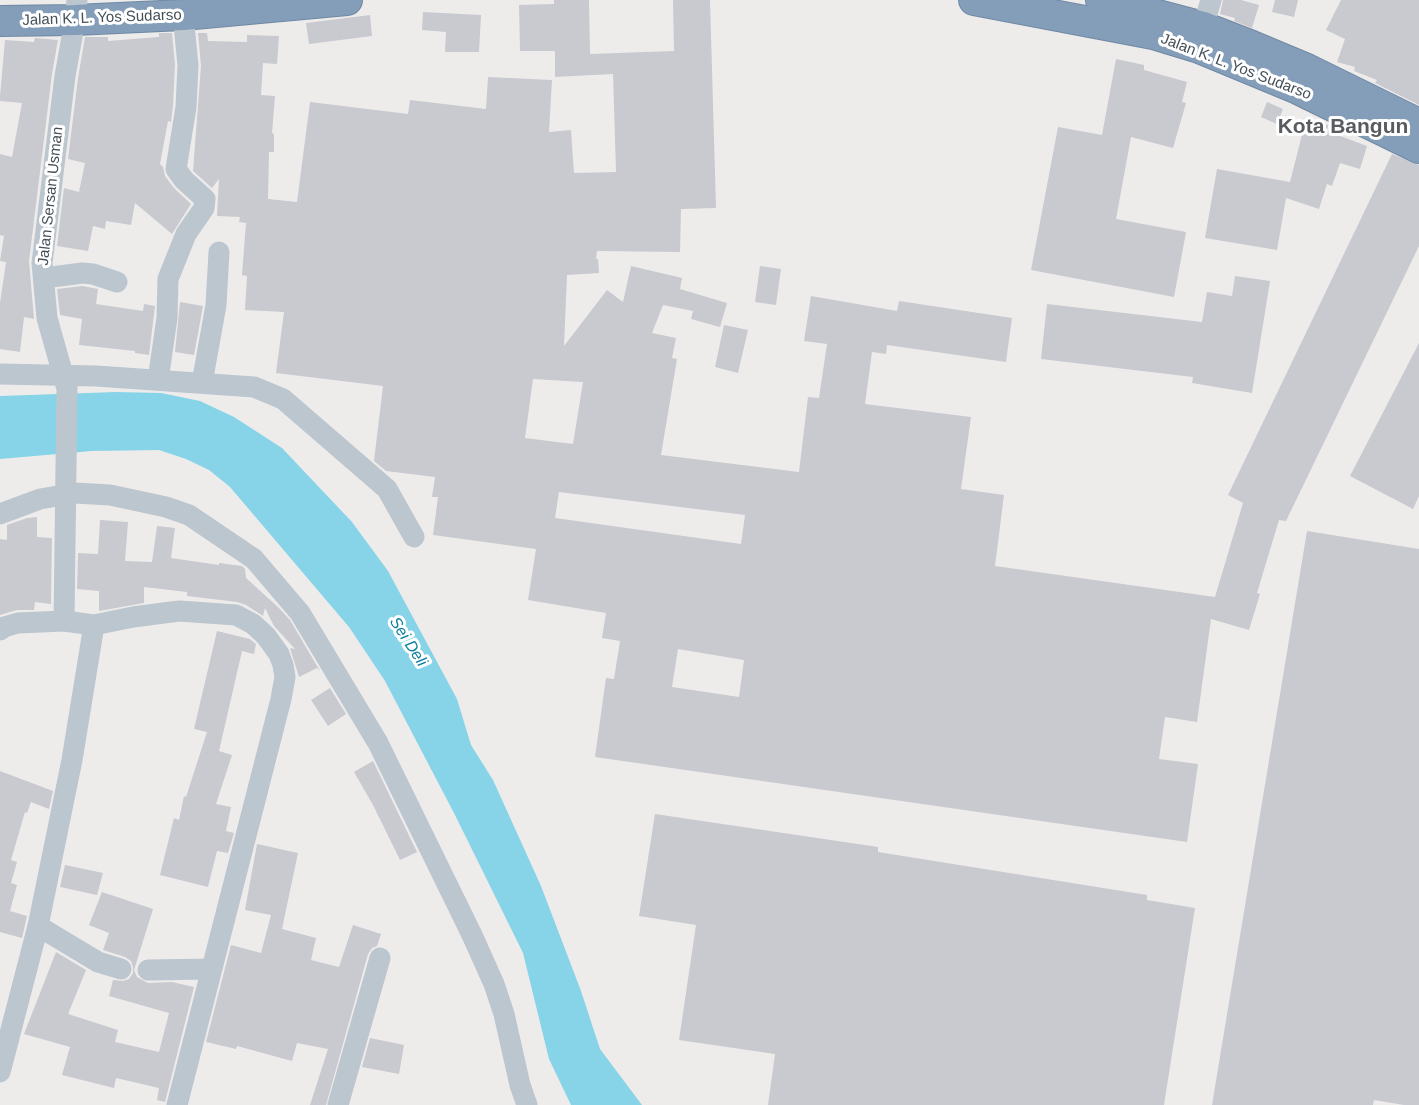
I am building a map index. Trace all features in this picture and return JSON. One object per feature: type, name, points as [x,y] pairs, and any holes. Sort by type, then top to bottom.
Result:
[{"type":"highway","name":"Jalan K. L. Yos Sudarso","points":[[0,21],[76,10],[183,15],[347,0]]},
{"type":"highway","name":"Jalan K. L. Yos Sudarso","points":[[974,0],[1153,34],[1198,48],[1298,88],[1419,148]]},
{"type":"highway","name":"Jalan K. L. Yos Sudarso","points":[[1101,0],[1207,14],[1307,69],[1419,124]]},
{"type":"street","name":"Jalan Sersan Usman","points":[[64,621],[66,383],[47,318],[42,263],[63,87],[76,10]]},
{"type":"street","points":[[158,380],[167,318],[168,279],[186,234],[204,208],[205,199],[184,180],[176,169],[186,107],[188,65],[183,15]]},
{"type":"street","points":[[202,383],[216,305],[219,252]]},
{"type":"street","points":[[44,278],[82,273],[117,282]]},
{"type":"street","points":[[0,374],[33,373],[66,383],[96,376],[254,387],[283,399],[387,489],[414,537]]},
{"type":"street","points":[[0,513],[64,495],[92,493],[110,495],[166,507],[189,515],[254,559],[300,613],[378,743],[494,984],[527,1105]]},
{"type":"street","points":[[0,630],[18,623],[64,621],[94,625],[179,611],[236,615],[253,624],[266,636],[279,654],[285,677],[281,699],[177,1105]]},
{"type":"street","points":[[0,1072],[38,926],[74,750],[94,625]]},
{"type":"street","points":[[38,926],[98,962],[121,969]]},
{"type":"street","points":[[338,1105],[380,958]]},
{"type":"street","points":[[148,970],[211,969]]},
{"type":"water","name":"Sei Deli","points":[[116,392],[161,393],[200,401],[234,417],[282,448],[352,522],[388,571],[457,699],[471,745],[493,780],[541,886],[581,991],[600,1049],[642,1105],[571,1105],[549,1059],[523,953],[385,681],[349,627],[230,487],[209,470],[159,450],[92,451],[0,459],[0,396]]},
{"type":"building","points":[[554,0],[589,0],[590,54],[674,51],[673,0],[710,0],[716,208],[681,209],[680,252],[597,251],[599,273],[567,275],[564,346],[607,290],[623,302],[631,266],[682,278],[680,289],[727,303],[720,327],[691,319],[693,311],[663,305],[652,333],[676,338],[672,358],[677,359],[661,455],[799,472],[808,397],[819,398],[827,344],[804,341],[811,296],[897,311],[899,301],[1012,318],[1006,362],[887,345],[886,354],[872,352],[865,404],[971,417],[961,489],[1004,495],[995,566],[1215,597],[1243,503],[1228,495],[1392,154],[1419,165],[1419,246],[1286,521],[1279,520],[1257,593],[1260,594],[1249,630],[1211,619],[1197,722],[1165,717],[1159,759],[1198,764],[1187,842],[595,757],[606,678],[614,679],[620,641],[602,638],[606,613],[528,600],[536,549],[433,535],[438,497],[432,497],[435,477],[386,471],[374,461],[383,386],[276,373],[284,312],[245,310],[247,276],[242,275],[246,223],[239,222],[240,217],[217,216],[219,179],[212,188],[193,171],[201,66],[198,33],[207,33],[208,41],[247,42],[247,35],[279,36],[277,64],[263,63],[261,95],[275,96],[272,133],[274,134],[274,152],[269,152],[268,199],[297,202],[310,102],[408,114],[410,100],[486,109],[488,77],[552,80],[549,132],[571,130],[574,173],[616,172],[613,74],[555,77],[555,51],[520,51],[519,5],[554,4]],"holes":[[[533,379],[583,382],[573,444],[525,438]],[[559,492],[745,515],[741,544],[555,518]],[[678,649],[744,660],[739,697],[672,687]]]},
{"type":"building","points":[[1223,0],[1241,0],[1259,5],[1252,28],[1234,21],[1235,18],[1220,14]]},
{"type":"building","points":[[1275,0],[1298,0],[1294,17],[1272,12]]},
{"type":"building","points":[[1341,0],[1419,0],[1419,105],[1375,83],[1377,80],[1354,71],[1355,67],[1337,62],[1345,39],[1326,30]]},
{"type":"building","points":[[423,12],[481,15],[479,52],[445,52],[446,32],[422,30]]},
{"type":"building","points":[[370,15],[372,36],[309,44],[306,23]]},
{"type":"building","points":[[159,33],[172,33],[175,65],[171,122],[168,121],[160,164],[174,188],[191,204],[172,234],[135,203],[131,225],[106,221],[105,229],[93,226],[88,251],[57,246],[64,188],[79,192],[85,163],[68,159],[85,37],[108,37],[108,41],[159,37]]},
{"type":"building","points":[[35,38],[58,40],[29,261],[34,319],[24,317],[20,352],[0,349],[0,303],[6,262],[0,261],[4,236],[0,235],[0,154],[12,157],[22,103],[0,101],[0,96],[5,40],[34,42]]},
{"type":"building","points":[[1116,59],[1144,65],[1144,70],[1187,82],[1182,102],[1186,103],[1173,148],[1131,137],[1116,219],[1186,232],[1174,297],[1031,270],[1058,127],[1102,135]]},
{"type":"building","points":[[1267,102],[1283,109],[1277,124],[1261,117]]},
{"type":"building","points":[[1306,119],[1328,125],[1327,131],[1367,146],[1360,169],[1340,163],[1332,186],[1327,184],[1319,209],[1286,198],[1277,250],[1205,238],[1217,169],[1290,182]]},
{"type":"building","points":[[760,266],[781,269],[776,305],[755,302]]},
{"type":"building","points":[[1235,276],[1270,281],[1252,393],[1192,383],[1193,377],[1041,359],[1047,304],[1202,322],[1207,292],[1232,296]]},
{"type":"building","points":[[82,286],[98,289],[96,304],[143,311],[144,304],[155,306],[149,355],[135,353],[135,351],[79,345],[82,319],[60,315],[57,289]]},
{"type":"building","points":[[180,302],[203,306],[194,355],[175,352]]},
{"type":"building","points":[[724,325],[748,330],[738,373],[715,367]]},
{"type":"building","points":[[1419,343],[1419,496],[1413,509],[1350,476]]},
{"type":"building","points":[[37,517],[37,537],[52,538],[51,604],[35,602],[34,610],[17,610],[0,615],[0,539],[7,540],[7,525]]},
{"type":"building","points":[[100,520],[128,522],[125,561],[152,562],[157,526],[175,528],[171,558],[242,566],[245,569],[246,578],[290,620],[320,671],[317,668],[299,677],[290,648],[295,649],[274,626],[265,608],[263,616],[237,602],[187,596],[187,592],[144,587],[144,603],[99,611],[99,591],[77,589],[78,553],[98,554]]},
{"type":"building","points":[[1307,531],[1419,549],[1419,1105],[1374,1100],[1373,1105],[1212,1105]]},
{"type":"building","points":[[217,631],[250,639],[256,644],[254,654],[242,651],[219,751],[232,755],[216,804],[231,807],[226,831],[234,833],[228,853],[217,851],[208,887],[160,875],[174,818],[179,820],[184,796],[186,797],[207,732],[194,729]]},
{"type":"building","points":[[330,688],[346,714],[328,726],[311,700]]},
{"type":"building","points":[[373,761],[417,852],[400,860],[354,772]]},
{"type":"building","points":[[0,771],[53,791],[49,809],[31,802],[27,813],[25,812],[11,860],[17,862],[11,883],[17,885],[10,911],[27,916],[22,938],[0,932]]},
{"type":"building","points":[[655,814],[878,847],[878,852],[1147,895],[1147,900],[1195,908],[1164,1105],[768,1105],[775,1054],[679,1040],[696,925],[639,916]]},
{"type":"building","points":[[257,844],[298,853],[282,929],[316,938],[311,960],[339,967],[353,925],[381,934],[377,946],[372,948],[368,954],[326,1105],[310,1105],[328,1049],[297,1043],[292,1061],[237,1046],[236,1049],[206,1042],[231,945],[261,953],[271,915],[245,910]]},
{"type":"building","points":[[65,865],[103,873],[97,895],[60,887]]},
{"type":"building","points":[[102,892],[153,909],[134,970],[137,977],[148,983],[172,982],[194,987],[165,1102],[157,1100],[159,1088],[116,1078],[114,1088],[62,1075],[70,1047],[24,1034],[56,952],[86,970],[68,1014],[118,1030],[115,1042],[159,1052],[169,1013],[109,996],[113,980],[129,979],[133,973],[133,967],[131,961],[125,957],[103,950],[109,933],[89,925]]},
{"type":"building","points":[[370,1038],[404,1045],[399,1074],[362,1067]]},
{"type":"district","name":"Kota Bangun","points":[[1343,127]]}]
